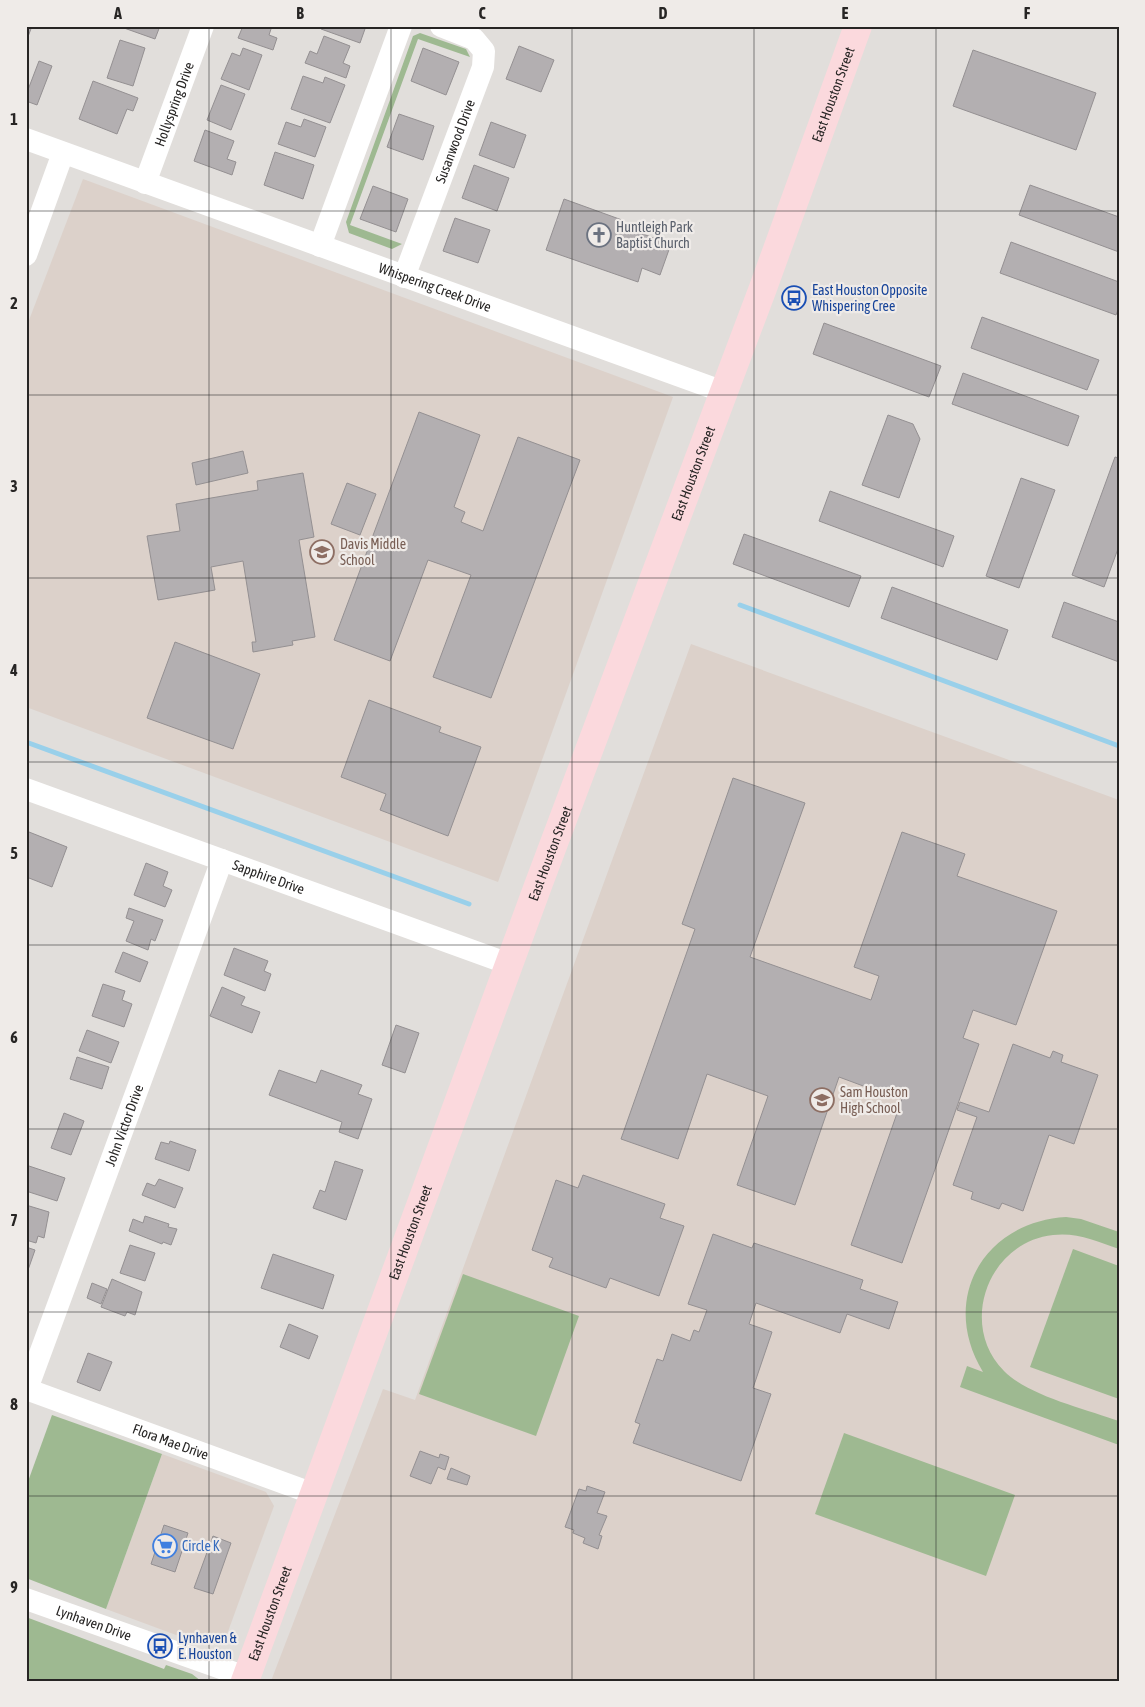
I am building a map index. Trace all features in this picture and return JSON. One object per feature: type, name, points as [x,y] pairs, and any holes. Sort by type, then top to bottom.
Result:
[{"type":"main road","name":"East Houston Street","points":[[245,1679],[509,964],[724,392],[858,26]]},
{"type":"street","name":"Hollyspring Drive","points":[[145,183],[203,26]]},
{"type":"street","points":[[320,246],[400,26]]},
{"type":"street","name":"Susanwood Drive","points":[[404,278],[484,67],[484,51],[474,39],[441,26]]},
{"type":"street","points":[[26,139],[64,153],[26,255]]},
{"type":"street","name":"Whispering Creek Drive","points":[[64,153],[404,278],[724,392]]},
{"type":"street","name":"Sapphire Drive","points":[[26,789],[509,964]]},
{"type":"street","name":"John Victor Drive","points":[[27,1389],[222,860]]},
{"type":"street","name":"Flora Mae Drive","points":[[27,1389],[314,1494]]},
{"type":"street","name":"Lynhaven Drive","points":[[26,1599],[245,1679]]},
{"type":"shaded area","name":"Davis Middle School","points":[[83,179],[673,397],[498,882],[26,707],[26,328]]},
{"type":"shaded area","name":"Sam Houston High School","points":[[691,644],[1119,800],[1119,1681],[271,1681],[383,1389],[415,1400]]},
{"type":"shaded area","points":[[162,1454],[266,1492],[274,1506],[226,1637],[203,1645],[106,1609]]},
{"type":"green space","points":[[420,33],[466,49],[470,57],[418,39],[350,225],[402,244],[392,249],[349,233],[346,222],[413,36]]},
{"type":"green space","points":[[1066,1217],[1081,1219],[1119,1232],[1119,1249],[1086,1238],[1062,1234],[1030,1241],[1011,1253],[997,1269],[987,1288],[982,1310],[983,1331],[990,1352],[1004,1371],[1015,1380],[1043,1395],[1119,1421],[1119,1445],[960,1387],[967,1366],[983,1372],[971,1345],[966,1318],[968,1293],[977,1269],[992,1249],[1012,1233],[1037,1222]]},
{"type":"green space","points":[[1073,1249],[1119,1266],[1119,1399],[1030,1367]]},
{"type":"green space","points":[[463,1274],[579,1316],[536,1436],[419,1394]]},
{"type":"green space","points":[[52,1415],[162,1454],[106,1609],[26,1578],[26,1487]]},
{"type":"green space","points":[[844,1433],[1015,1495],[986,1576],[815,1514]]},
{"type":"green space","points":[[26,1617],[164,1669],[166,1665],[192,1674],[201,1681],[26,1681]]},
{"type":"building","points":[[26,26],[32,26],[26,42]]},
{"type":"building","points":[[125,26],[160,26],[155,39],[124,28]]},
{"type":"building","points":[[243,26],[272,26],[269,35],[277,38],[273,50],[238,38]]},
{"type":"building","points":[[322,26],[366,26],[360,43],[321,29]]},
{"type":"building","points":[[324,36],[350,46],[343,63],[350,66],[346,78],[305,63],[310,51],[317,54]]},
{"type":"building","points":[[120,40],[145,48],[133,86],[107,78]]},
{"type":"building","points":[[519,46],[554,60],[541,92],[506,79]]},
{"type":"building","points":[[243,48],[262,55],[249,90],[221,79],[232,53],[240,56]]},
{"type":"building","points":[[423,48],[459,62],[446,95],[411,81]]},
{"type":"building","points":[[973,50],[1096,93],[1076,150],[953,106]]},
{"type":"building","points":[[39,61],[52,66],[37,105],[26,101],[26,95]]},
{"type":"building","points":[[303,76],[323,83],[325,77],[345,85],[330,123],[291,109]]},
{"type":"building","points":[[93,81],[138,98],[133,111],[127,109],[117,134],[79,119]]},
{"type":"building","points":[[221,85],[245,94],[231,130],[207,120]]},
{"type":"building","points":[[399,114],[434,126],[423,160],[387,147]]},
{"type":"building","points":[[304,119],[326,127],[315,157],[278,144],[286,122],[301,127]]},
{"type":"building","points":[[491,122],[526,135],[514,168],[479,155]]},
{"type":"building","points":[[205,130],[234,141],[227,159],[236,162],[232,175],[194,161]]},
{"type":"building","points":[[275,152],[314,165],[303,199],[264,185]]},
{"type":"building","points":[[474,165],[509,178],[497,211],[462,198]]},
{"type":"building","points":[[1030,185],[1119,217],[1119,252],[1019,215]]},
{"type":"building","points":[[373,186],[408,199],[396,232],[360,219]]},
{"type":"building","name":"Huntleigh Park Baptist Church","points":[[564,199],[622,220],[620,226],[671,244],[660,275],[642,268],[638,282],[546,250]]},
{"type":"building","points":[[455,218],[490,230],[478,263],[443,251]]},
{"type":"building","points":[[1011,242],[1119,282],[1119,307],[1116,315],[1000,273]]},
{"type":"building","points":[[982,317],[1099,360],[1087,390],[971,348]]},
{"type":"building","points":[[824,323],[941,366],[929,397],[813,354]]},
{"type":"building","points":[[963,373],[1079,416],[1068,446],[952,404]]},
{"type":"building","points":[[419,412],[480,435],[454,507],[465,512],[461,522],[483,531],[518,437],[580,460],[491,698],[433,677],[471,575],[428,560],[390,661],[334,640]]},
{"type":"building","points":[[888,415],[913,424],[920,439],[899,498],[862,485]]},
{"type":"building","points":[[243,451],[248,473],[196,485],[192,463]]},
{"type":"building","points":[[1115,457],[1119,458],[1119,546],[1104,587],[1072,575]]},
{"type":"building","points":[[303,473],[314,537],[299,540],[315,637],[292,641],[293,645],[253,652],[252,642],[256,642],[243,561],[211,567],[215,590],[158,600],[147,536],[180,531],[176,504],[258,490],[257,481]]},
{"type":"building","points":[[1021,478],[1055,490],[1019,588],[986,576]]},
{"type":"building","points":[[347,483],[376,494],[360,535],[331,524]]},
{"type":"building","points":[[830,491],[954,536],[943,567],[819,521]]},
{"type":"building","points":[[744,534],[861,576],[849,607],[733,564]]},
{"type":"building","points":[[892,587],[1008,630],[997,660],[881,618]]},
{"type":"building","points":[[1064,602],[1119,622],[1119,662],[1052,637]]},
{"type":"building","points":[[175,642],[260,674],[233,749],[147,718]]},
{"type":"building","points":[[369,700],[441,727],[439,732],[481,747],[448,836],[380,810],[386,794],[341,777]]},
{"type":"building","points":[[733,778],[805,803],[750,957],[871,1000],[879,976],[854,967],[902,832],[965,854],[957,876],[1057,911],[1016,1025],[973,1010],[963,1038],[979,1044],[902,1263],[851,1245],[902,1099],[865,1089],[866,1087],[839,1077],[795,1205],[737,1185],[768,1096],[707,1074],[678,1159],[621,1139],[695,929],[682,924]]},
{"type":"building","points":[[29,832],[67,847],[52,887],[29,878],[26,882],[26,839]]},
{"type":"building","points":[[146,863],[168,872],[163,886],[172,890],[165,907],[134,895]]},
{"type":"building","points":[[129,908],[163,920],[155,941],[151,939],[148,950],[126,941],[134,921],[126,918]]},
{"type":"building","points":[[234,948],[268,961],[264,971],[271,974],[265,991],[224,975]]},
{"type":"building","points":[[123,952],[148,962],[140,982],[115,972]]},
{"type":"building","points":[[103,984],[125,991],[122,1000],[132,1004],[124,1027],[92,1016]]},
{"type":"building","points":[[222,987],[245,997],[241,1005],[260,1012],[252,1033],[210,1016]]},
{"type":"building","points":[[396,1025],[419,1033],[405,1073],[382,1065]]},
{"type":"building","points":[[87,1030],[119,1042],[111,1063],[79,1051]]},
{"type":"building","points":[[1013,1044],[1050,1058],[1053,1051],[1063,1055],[1061,1062],[1098,1075],[1074,1144],[1049,1135],[1023,1211],[1002,1203],[999,1209],[971,1199],[973,1192],[953,1185],[977,1117],[957,1110],[960,1102],[989,1112]]},
{"type":"building","points":[[77,1057],[109,1067],[102,1089],[70,1079]]},
{"type":"building","points":[[279,1070],[316,1083],[321,1070],[362,1085],[358,1094],[372,1099],[358,1139],[339,1132],[342,1122],[269,1095]]},
{"type":"building","points":[[64,1113],[84,1121],[71,1155],[51,1148]]},
{"type":"building","points":[[170,1141],[196,1150],[189,1171],[155,1159],[161,1142],[169,1144]]},
{"type":"building","points":[[335,1161],[363,1170],[346,1220],[313,1208],[320,1190],[325,1192]]},
{"type":"building","points":[[26,1165],[65,1178],[57,1201],[26,1191]]},
{"type":"building","points":[[583,1175],[665,1204],[660,1218],[684,1226],[659,1296],[610,1278],[606,1288],[549,1267],[553,1258],[532,1250],[556,1180],[578,1188]]},
{"type":"building","points":[[159,1179],[183,1188],[175,1208],[142,1195],[147,1183],[155,1186]]},
{"type":"building","points":[[26,1205],[49,1212],[44,1238],[38,1236],[36,1243],[26,1240]]},
{"type":"building","points":[[145,1216],[169,1224],[168,1227],[177,1229],[171,1245],[163,1242],[162,1244],[129,1231],[133,1219],[143,1223]]},
{"type":"building","points":[[713,1234],[752,1248],[754,1243],[863,1280],[860,1289],[898,1302],[889,1329],[847,1314],[840,1333],[756,1303],[749,1324],[772,1332],[753,1388],[771,1394],[741,1481],[633,1443],[640,1424],[635,1422],[657,1359],[663,1361],[672,1334],[690,1341],[694,1330],[699,1332],[707,1310],[688,1304]]},
{"type":"building","points":[[130,1245],[155,1253],[145,1281],[120,1273]]},
{"type":"building","points":[[26,1247],[35,1250],[28,1270],[26,1270]]},
{"type":"building","points":[[273,1254],[334,1275],[323,1309],[261,1288]]},
{"type":"building","points":[[112,1279],[142,1292],[135,1315],[127,1312],[125,1316],[101,1307]]},
{"type":"building","points":[[92,1283],[107,1289],[101,1304],[87,1298]]},
{"type":"building","points":[[289,1324],[318,1336],[309,1359],[280,1347]]},
{"type":"building","points":[[88,1353],[112,1362],[100,1391],[77,1382]]},
{"type":"building","points":[[420,1451],[439,1458],[440,1454],[449,1457],[445,1470],[438,1467],[431,1484],[410,1476]]},
{"type":"building","points":[[451,1468],[470,1476],[467,1485],[447,1479]]},
{"type":"building","points":[[587,1486],[605,1492],[597,1513],[607,1516],[599,1535],[602,1536],[598,1549],[583,1543],[585,1538],[573,1533],[574,1530],[565,1527],[579,1489],[586,1491]]},
{"type":"building","points":[[164,1525],[188,1533],[175,1572],[151,1564]]},
{"type":"building","points":[[213,1536],[231,1543],[213,1594],[194,1588]]},
{"type":"waterway","points":[[740,605],[1119,746]]},
{"type":"waterway","points":[[26,742],[469,904]]},
{"type":"place","name":"Huntleigh Park Baptist Church","points":[[599,235]]},
{"type":"place","name":"East Houston Opposite Whispering Cree","points":[[794,298]]},
{"type":"place","name":"Davis Middle School","points":[[322,552]]},
{"type":"place","name":"Sam Houston High School","points":[[822,1100]]},
{"type":"place","name":"Circle K","points":[[165,1546]]},
{"type":"place","name":"Lynhaven & E. Houston","points":[[160,1646]]}]
